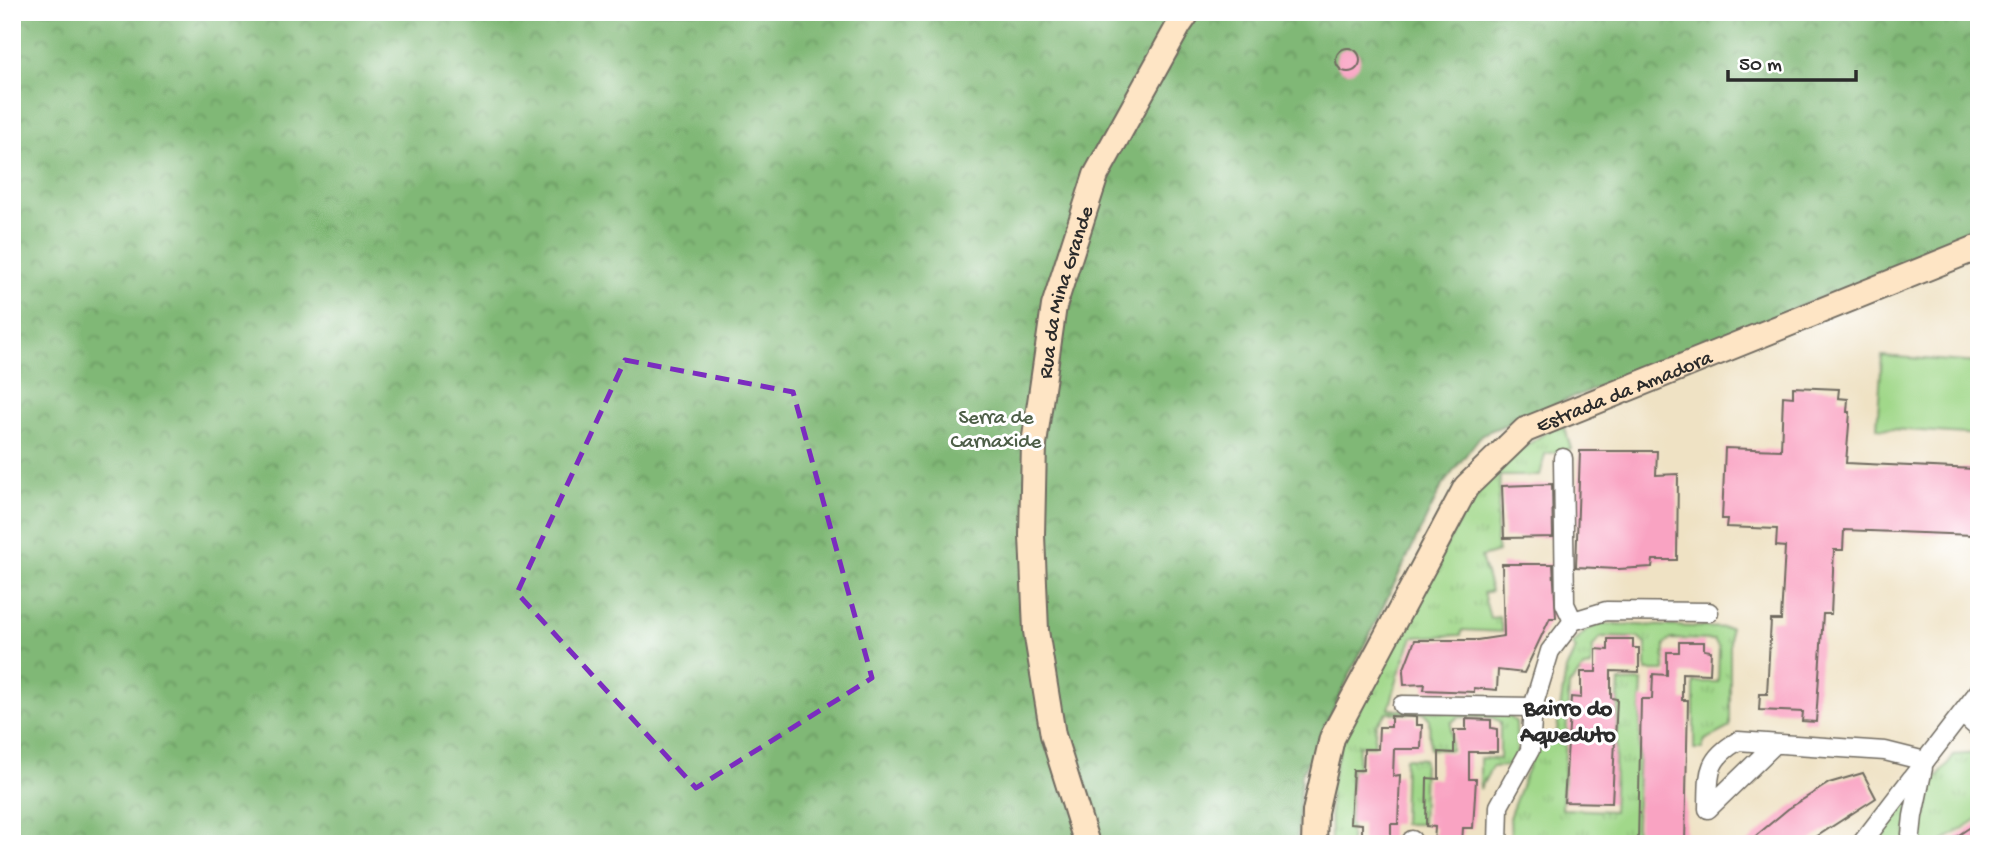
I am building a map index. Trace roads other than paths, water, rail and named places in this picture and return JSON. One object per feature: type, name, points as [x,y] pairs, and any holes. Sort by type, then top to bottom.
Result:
[{"type":"street","name":"Rua da Mina Grande","points":[[1087,844],[1053,735],[1036,631],[1032,535],[1034,444],[1054,306],[1096,176],[1188,12]]},
{"type":"street","name":"Estrada da Amadora","points":[[1316,844],[1315,812],[1332,738],[1466,486],[1525,430],[1979,247]]},
{"type":"street","points":[[1563,458],[1564,604],[1573,621]]},
{"type":"street","points":[[1498,844],[1499,806],[1530,750],[1533,707],[1550,651],[1573,621],[1606,611],[1709,612]]},
{"type":"street","points":[[1861,844],[1979,691]]},
{"type":"street","points":[[1402,705],[1533,707]]},
{"type":"street","points":[[1962,714],[1979,729]]},
{"type":"street","points":[[1774,745],[1885,751],[1925,761]]},
{"type":"street","points":[[1910,844],[1925,761]]},
{"type":"district","name":"Bairro do Aqueduto","points":[[1568,720]]},
{"type":"park label","name":"Serra de Carnaxide","points":[[996,428]]}]
